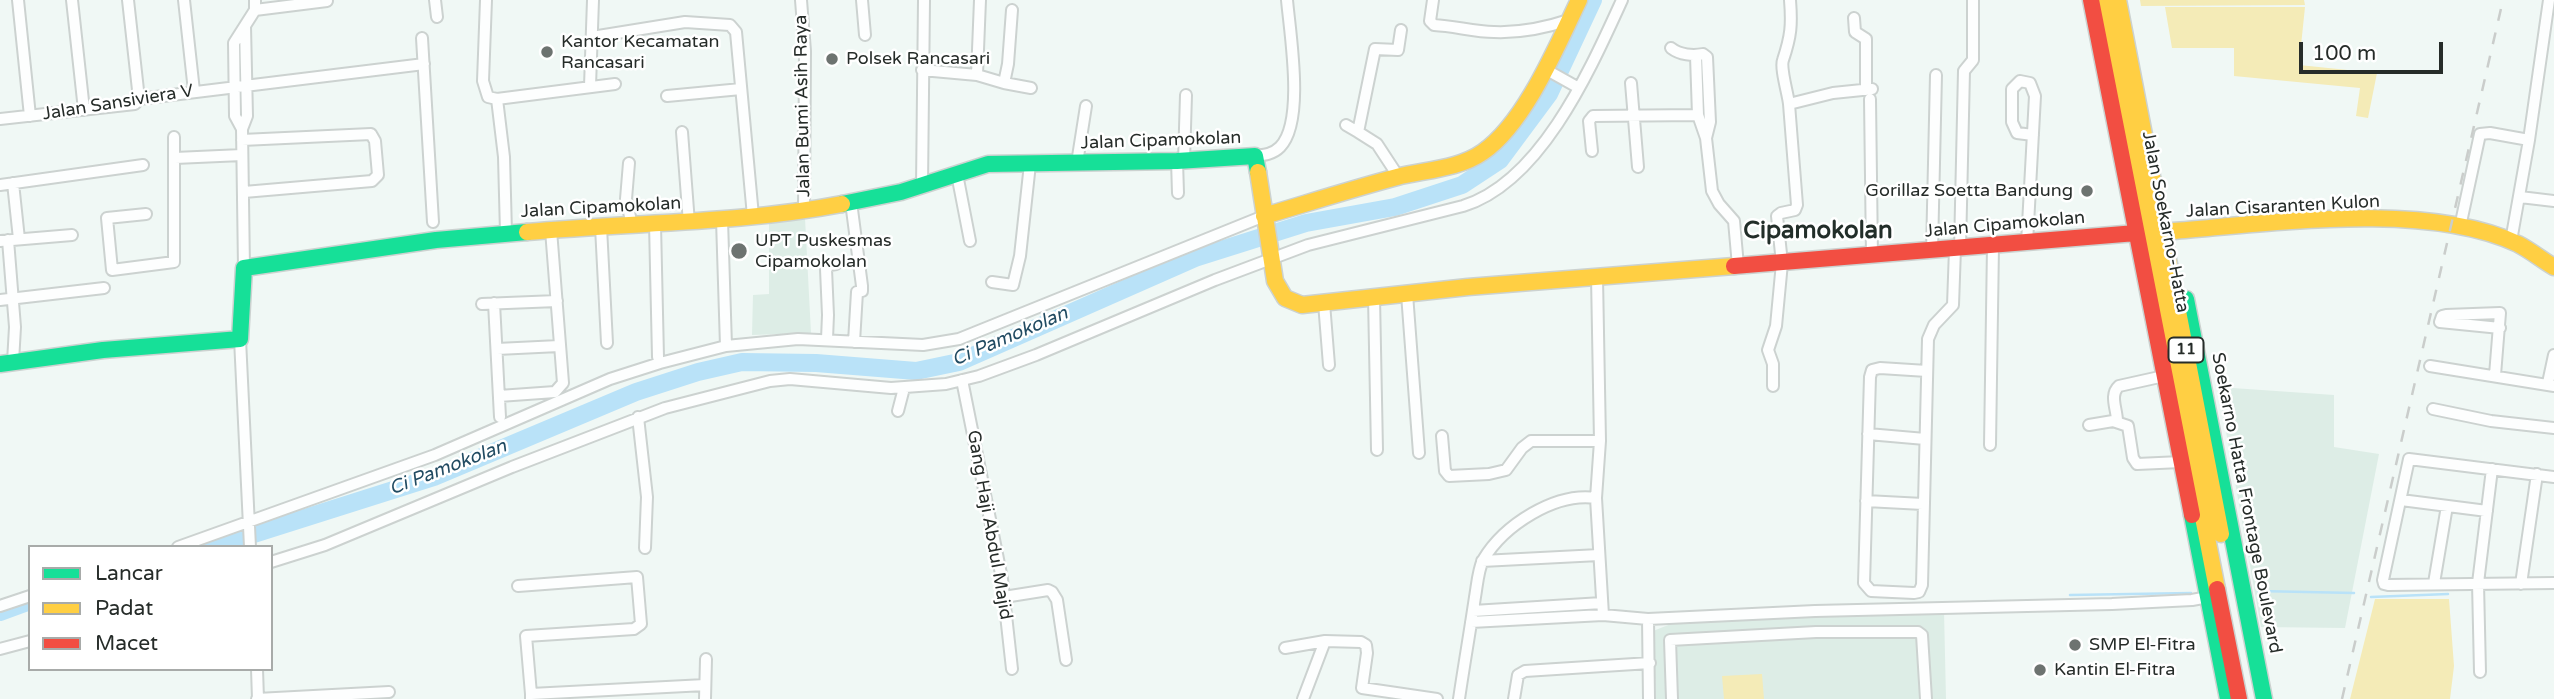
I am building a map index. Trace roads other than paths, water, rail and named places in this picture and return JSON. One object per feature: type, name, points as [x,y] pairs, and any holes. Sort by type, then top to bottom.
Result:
[{"type":"main road","points":[[1265,221],[1398,176],[1464,161],[1485,151],[1508,125],[1548,70],[1579,0]]},
{"type":"main road","name":"Jalan Soekarno-Hatta","points":[[2091,0],[2136,233]]},
{"type":"main road","name":"Jalan Soekarno-Hatta","points":[[2102,0],[2170,378],[2239,699]]},
{"type":"main road","name":"Jalan Soekarno-Hatta","points":[[2118,0],[2253,699]]},
{"type":"main road","name":"Jalan Soekarno-Hatta","points":[[2128,0],[2173,231]]},
{"type":"main road","name":"Jalan Cipamokolan","points":[[244,268],[436,240],[506,233],[689,223],[804,211],[922,186],[988,164],[1180,161],[1255,156],[1270,256],[1278,288],[1288,300],[1302,305],[1597,277],[2136,233]]},
{"type":"main road","name":"Jalan Cisaranten Kulon","points":[[2173,231],[2356,219],[2460,227],[2511,241],[2554,267]]},
{"type":"main road","name":"Soekarno Hatta Frontage Boulevard","points":[[2173,231],[2264,699]]},
{"type":"main road","points":[[2136,233],[2158,345],[2170,378]]},
{"type":"main road","points":[[7,363],[103,350],[240,339],[244,268]]},
{"type":"main road","name":"Jalan Soekarno-Hatta","points":[[2170,378],[2180,462],[2228,699]]},
{"type":"street","points":[[18,0],[30,116]]},
{"type":"street","points":[[72,0],[84,110]]},
{"type":"street","points":[[128,0],[139,99]]},
{"type":"street","points":[[184,0],[194,92]]},
{"type":"street","points":[[435,0],[437,17]]},
{"type":"street","points":[[486,0],[483,88],[488,97],[498,99],[615,84]]},
{"type":"street","points":[[590,86],[593,0]]},
{"type":"street","name":"Jalan Bumi Asih Raya","points":[[802,0],[805,51],[804,211]]},
{"type":"street","points":[[862,0],[865,35]]},
{"type":"street","points":[[922,186],[924,0]]},
{"type":"street","points":[[977,75],[980,0]]},
{"type":"street","points":[[1255,156],[1266,155],[1279,149],[1288,134],[1294,88],[1287,0]]},
{"type":"street","points":[[1433,0],[1430,21],[1434,25],[1513,32],[1569,20]]},
{"type":"street","points":[[273,561],[325,545],[638,417],[713,395],[790,379],[810,379],[846,386],[904,388],[962,380],[1036,355],[1270,256],[1485,198],[1499,190],[1526,163],[1575,86],[1622,0]]},
{"type":"street","points":[[1773,386],[1773,364],[1768,351],[1776,326],[1782,263],[1777,216],[1795,210],[1797,205],[1783,61],[1791,28],[1790,0]]},
{"type":"street","points":[[1927,371],[1881,368],[1872,370],[1864,583],[1868,589],[1875,592],[1914,593],[1921,589],[1927,371],[1931,332],[1954,305],[1964,72],[1973,60],[1973,0]]},
{"type":"street","points":[[2511,241],[2549,0]]},
{"type":"street","points":[[244,268],[242,135],[235,116],[240,85],[234,43],[255,5],[327,1]]},
{"type":"street","points":[[1004,83],[1012,10]]},
{"type":"street","points":[[1854,18],[1855,32],[1863,36],[1866,42],[1872,256]]},
{"type":"street","points":[[592,37],[685,22],[730,26],[736,32],[753,216]]},
{"type":"street","points":[[1359,132],[1375,49],[1398,50],[1401,30]]},
{"type":"street","points":[[422,38],[433,222]]},
{"type":"street","points":[[1671,48],[1696,56],[1706,54],[1710,122],[1706,138]]},
{"type":"street","points":[[1696,56],[1698,115],[1706,138],[1712,191],[1736,227],[1738,266]]},
{"type":"street","name":"Jalan Sansiviera V","points":[[0,119],[135,104],[139,99],[240,85],[424,64]]},
{"type":"street","points":[[922,70],[977,75],[1031,88]]},
{"type":"street","points":[[1548,70],[1575,86]]},
{"type":"street","points":[[1932,251],[1936,75]]},
{"type":"street","points":[[2027,243],[2035,108],[2034,89],[2030,83],[2020,81],[2012,89],[2013,128],[2017,133],[2033,135]]},
{"type":"street","points":[[1631,83],[1638,167]]},
{"type":"street","points":[[667,96],[741,89]]},
{"type":"street","points":[[1789,104],[1833,93],[1869,93]]},
{"type":"street","points":[[1178,193],[1186,95]]},
{"type":"street","points":[[498,99],[504,157],[506,233]]},
{"type":"street","points":[[1077,163],[1086,106]]},
{"type":"street","points":[[1592,152],[1591,118],[1632,114],[1698,115]]},
{"type":"street","points":[[1346,124],[1377,144],[1398,176]]},
{"type":"street","points":[[682,132],[689,223]]},
{"type":"street","points":[[2460,227],[2480,134],[2490,132],[2529,140]]},
{"type":"street","points":[[242,135],[371,134],[375,141],[377,175],[372,181],[244,192]]},
{"type":"street","points":[[146,214],[107,218],[112,270],[174,262],[174,136]]},
{"type":"street","points":[[175,158],[242,155]]},
{"type":"street","points":[[629,163],[626,199],[632,226]]},
{"type":"street","points":[[992,282],[1013,285],[1020,256],[1030,164]]},
{"type":"street","points":[[0,185],[143,165]]},
{"type":"street","points":[[957,174],[970,241]]},
{"type":"street","points":[[7,363],[12,299],[9,240],[13,183]]},
{"type":"street","points":[[2520,197],[2554,201]]},
{"type":"street","points":[[851,202],[862,286],[862,291],[857,292],[854,341]]},
{"type":"street","points":[[722,219],[726,346]]},
{"type":"street","points":[[185,545],[249,526],[435,455],[610,379],[726,346],[798,339],[923,345],[959,338],[1265,221]]},
{"type":"street","points":[[655,224],[658,356]]},
{"type":"street","points":[[601,227],[607,343]]},
{"type":"street","points":[[499,396],[558,390],[563,378],[551,230]]},
{"type":"street","points":[[9,240],[72,235]]},
{"type":"street","points":[[1990,445],[1993,246]]},
{"type":"street","points":[[827,339],[826,269],[836,264]]},
{"type":"street","points":[[1597,277],[1600,441],[1596,498],[1603,615]]},
{"type":"street","points":[[0,300],[104,288]]},
{"type":"street","points":[[1406,294],[1419,453]]},
{"type":"street","points":[[1374,298],[1377,450]]},
{"type":"street","points":[[482,304],[557,301]]},
{"type":"street","points":[[494,303],[500,417]]},
{"type":"street","points":[[1324,303],[1329,365]]},
{"type":"street","points":[[2496,375],[2500,328],[2499,312],[2445,315],[2440,322],[2500,328]]},
{"type":"street","points":[[240,339],[250,545]]},
{"type":"street","points":[[497,349],[559,346]]},
{"type":"street","points":[[2430,366],[2551,385],[2554,355]]},
{"type":"street","points":[[2117,421],[2113,395],[2119,386],[2170,378]]},
{"type":"street","name":"Gang Haji Abdul Majid","points":[[962,380],[1004,597],[1012,670]]},
{"type":"street","points":[[898,411],[904,388]]},
{"type":"street","points":[[2433,409],[2491,421],[2554,428]]},
{"type":"street","points":[[638,417],[648,497],[645,548]]},
{"type":"street","points":[[2089,425],[2117,421],[2124,423],[2131,430],[2133,458],[2137,464],[2180,462]]},
{"type":"street","points":[[1868,433],[1925,439]]},
{"type":"street","points":[[1442,436],[1445,471],[1449,476],[1489,474],[1506,470],[1522,448],[1534,440],[1600,441]]},
{"type":"street","points":[[2554,477],[2409,458],[2383,580],[2384,584],[2554,583]]},
{"type":"street","points":[[2480,672],[2478,583],[2492,469]]},
{"type":"street","points":[[2521,584],[2537,474]]},
{"type":"street","points":[[1459,699],[1482,561],[1509,529],[1536,512],[1564,498],[1596,498]]},
{"type":"street","points":[[2401,500],[2487,511]]},
{"type":"street","points":[[1866,501],[1923,504]]},
{"type":"street","points":[[2434,583],[2446,506]]},
{"type":"street","points":[[1482,561],[1598,555]]},
{"type":"street","points":[[518,586],[637,577],[641,624],[634,629],[526,636],[531,697],[649,694],[705,685]]},
{"type":"street","points":[[1004,597],[1048,590],[1052,592],[1058,600],[1066,660]]},
{"type":"street","points":[[0,606],[28,597]]},
{"type":"street","points":[[1472,617],[1603,615],[1660,619],[1815,611],[2125,604],[2208,597]]},
{"type":"street","points":[[1472,617],[1602,603]]},
{"type":"street","points":[[1648,619],[1649,699]]},
{"type":"street","points":[[1660,619],[1670,640],[1672,699]]},
{"type":"street","points":[[1670,640],[1816,632],[1919,632],[1924,639],[1926,699]]},
{"type":"street","points":[[1303,699],[1325,641]]},
{"type":"street","points":[[1285,648],[1325,641],[1361,642],[1366,645],[1367,653],[1361,694],[1437,699]]},
{"type":"street","points":[[0,649],[28,642]]},
{"type":"street","points":[[705,699],[706,659]]},
{"type":"street","points":[[1514,699],[1518,675],[1525,671],[1650,663]]},
{"type":"street","points":[[257,671],[258,699],[389,692]]},
{"type":"waterway","name":"Ci Pamokolan","points":[[219,545],[434,477],[636,392],[698,372],[742,362],[816,363],[916,371],[959,362],[1195,258],[1306,223],[1395,207],[1462,185],[1500,160],[1549,94],[1593,0]]},
{"type":"waterway","points":[[2258,591],[2354,593]]},
{"type":"waterway","points":[[2070,595],[2191,593]]},
{"type":"waterway","points":[[2371,597],[2448,594]]},
{"type":"waterway","name":"Ci Pamokolan","points":[[0,612],[28,602]]},
{"type":"railway","points":[[2342,699],[2503,0]]},
{"type":"place","name":"Kantor Kecamatan Rancasari","points":[[547,52]]},
{"type":"place","name":"Polsek Rancasari","points":[[832,59]]},
{"type":"place","name":"Gorillaz Soetta Bandung","points":[[2087,191]]},
{"type":"place","name":"UPT Puskesmas Cipamokolan","points":[[739,251]]},
{"type":"place","name":"SMP El-Fitra","points":[[2075,645]]},
{"type":"place","name":"Kantin El-Fitra","points":[[2040,670]]},
{"type":"district","name":"Cipamokolan","points":[[1818,232]]}]
